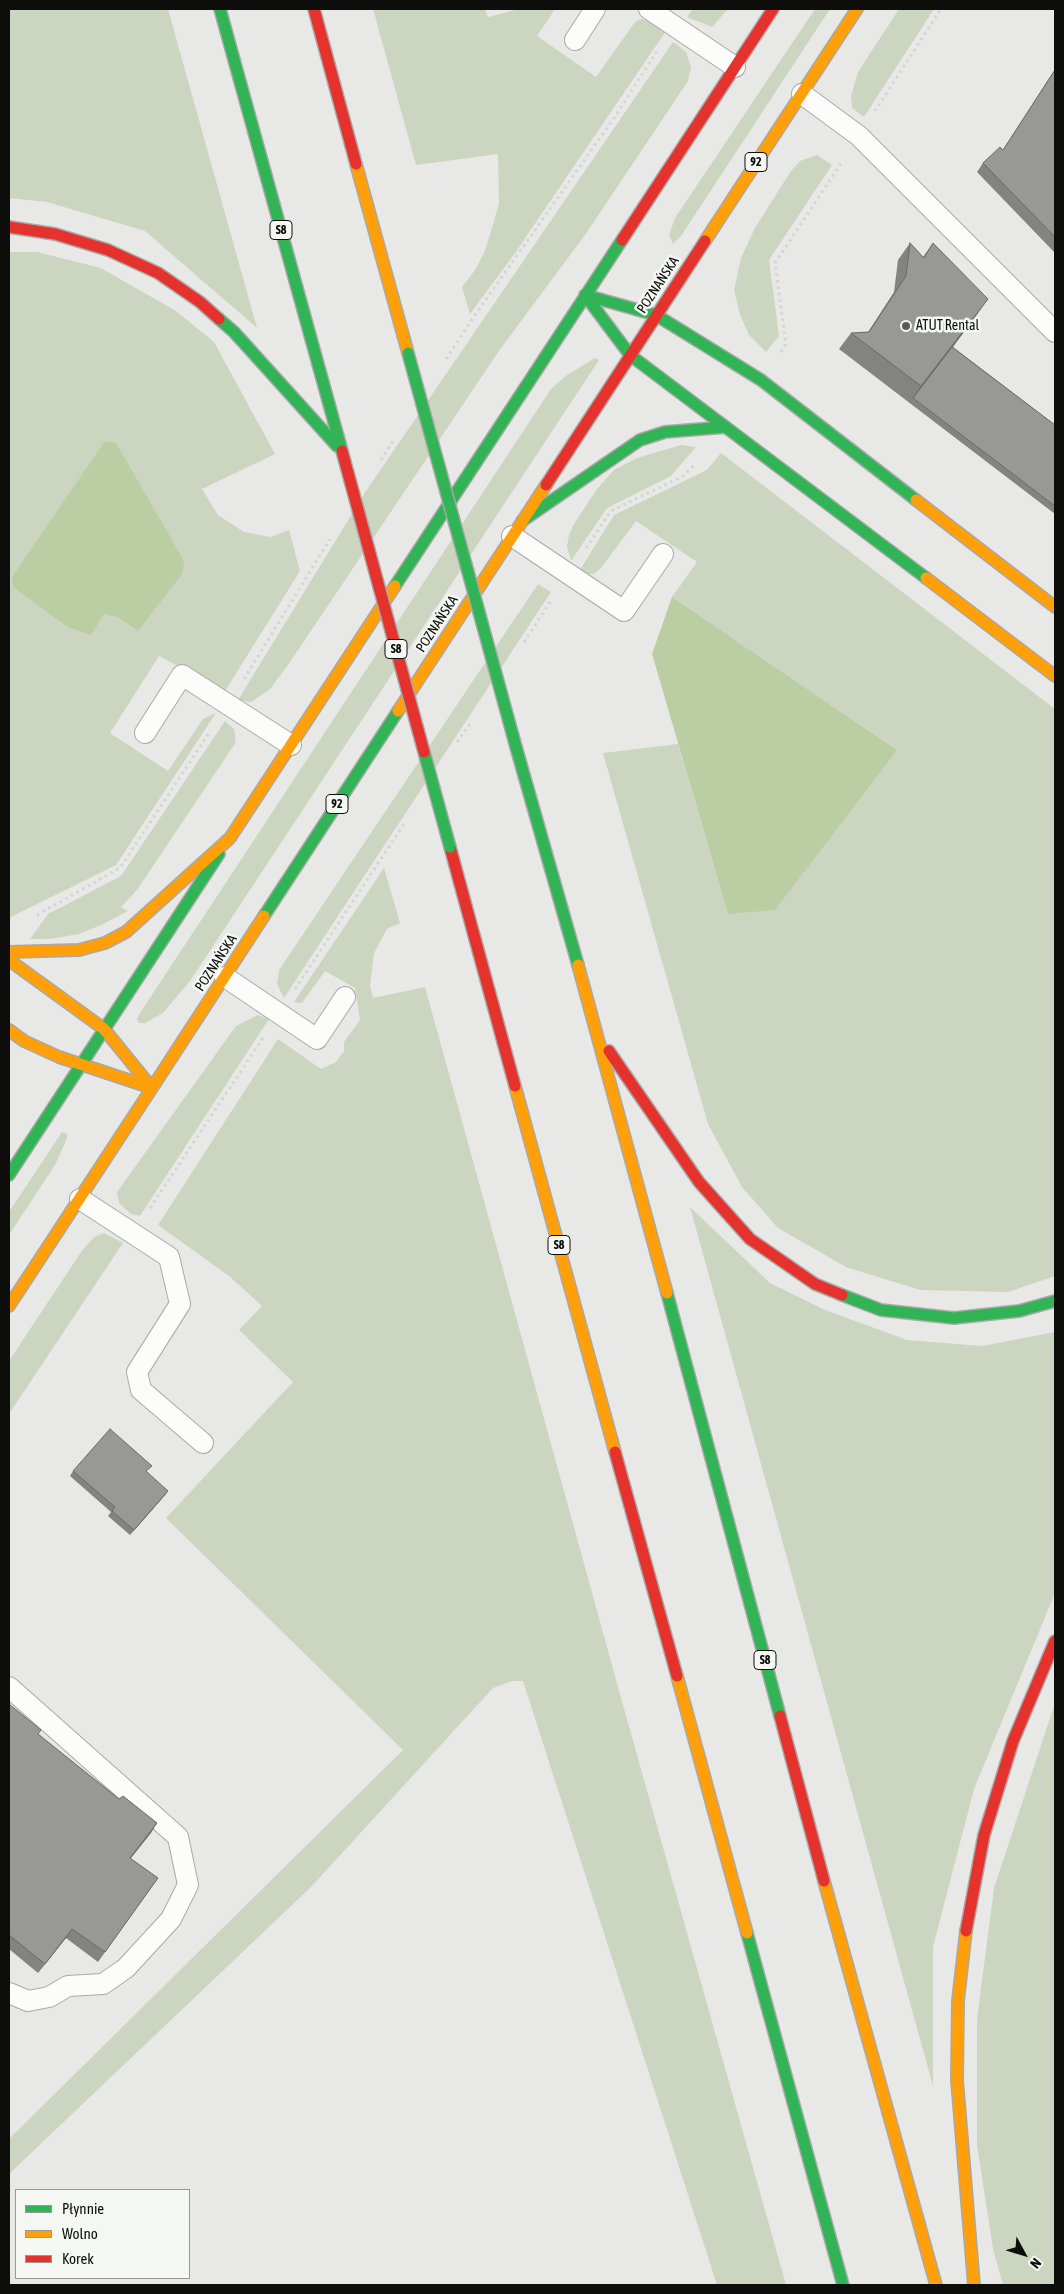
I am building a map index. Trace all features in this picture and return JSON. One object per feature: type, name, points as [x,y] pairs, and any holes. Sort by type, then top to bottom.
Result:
[{"type":"main road","name":"S8","points":[[220,9],[843,2285]]},
{"type":"main road","name":"S8","points":[[314,9],[516,747],[597,1033],[858,2010],[936,2285]]},
{"type":"main road","points":[[9,1175],[773,9]]},
{"type":"main road","name":"POZNAŃSKA","points":[[9,1306],[858,9]]},
{"type":"main road","points":[[9,227],[55,234],[99,247],[158,273],[200,302],[234,332],[342,451]]},
{"type":"main road","points":[[584,296],[656,316],[761,380],[1055,607]]},
{"type":"main road","points":[[584,296],[630,355],[1055,676]]},
{"type":"main road","points":[[517,528],[640,440],[665,432],[726,427]]},
{"type":"main road","points":[[9,952],[79,950],[106,943],[126,932],[147,915],[230,838]]},
{"type":"main road","points":[[9,960],[104,1029],[152,1088]]},
{"type":"main road","points":[[9,1030],[33,1045],[81,1065],[152,1088]]},
{"type":"main road","points":[[597,1033],[699,1182],[750,1239],[815,1284],[881,1310],[954,1318],[1019,1311],[1055,1300]]},
{"type":"main road","points":[[974,2285],[962,2159],[957,2080],[958,2001],[966,1919],[984,1835],[1010,1750],[1055,1641]]},
{"type":"lane","points":[[575,40],[596,9]]},
{"type":"lane","points":[[649,9],[735,67]]},
{"type":"lane","points":[[802,94],[859,136],[1055,332]]},
{"type":"lane","points":[[517,528],[624,612],[663,554]]},
{"type":"lane","points":[[145,733],[182,675],[291,745]]},
{"type":"lane","points":[[225,977],[317,1039],[345,997]]},
{"type":"lane","points":[[80,1199],[169,1257],[180,1304],[137,1372],[141,1390],[203,1443]]},
{"type":"lane","points":[[9,1687],[178,1836],[188,1885],[171,1919],[126,1968],[103,1984],[68,1986],[49,1996],[28,2001],[9,1994]]},
{"type":"path","points":[[780,353],[786,344],[775,264],[942,9]]},
{"type":"shaded area","points":[[9,9],[168,9],[257,328],[145,231],[47,202],[9,198]]},
{"type":"shaded area","points":[[373,9],[485,9],[488,17],[519,9],[555,9],[537,36],[596,77],[635,22],[641,19],[653,21],[666,31],[515,253],[470,314],[462,287],[475,270],[485,251],[499,204],[498,154],[416,165]]},
{"type":"shaded area","points":[[693,9],[728,9],[712,27],[687,17]]},
{"type":"shaded area","points":[[815,9],[830,9],[681,236],[673,244],[669,235],[675,218]]},
{"type":"shaded area","points":[[899,9],[934,9],[864,117],[852,108],[851,96],[858,72]]},
{"type":"shaded area","points":[[673,42],[686,52],[691,67],[688,81],[585,235],[501,348],[288,665],[270,689],[251,702],[238,700],[366,491]]},
{"type":"shaded area","points":[[817,155],[832,165],[769,260],[779,336],[766,352],[749,335],[740,315],[734,290],[741,258],[755,228],[791,171],[800,161]]},
{"type":"shaded area","points":[[9,252],[37,252],[101,268],[176,311],[214,342],[275,454],[202,489],[218,515],[244,532],[270,537],[289,530],[300,571],[225,691],[159,656],[110,733],[168,771],[203,719],[216,713],[116,865],[9,918]],"holes":[[[182,574],[119,618],[104,614]]]},
{"type":"shaded area","points":[[595,358],[599,360],[190,981],[163,1013],[145,1023],[139,1023],[137,1019],[140,1013],[551,389],[567,375]]},
{"type":"shaded area","points":[[105,441],[116,443],[184,561],[182,574],[138,631],[119,618],[104,614],[91,635],[68,627],[13,587],[12,577]]},
{"type":"shaded area","points":[[681,445],[696,447],[671,476],[607,508],[571,561],[567,546],[569,535],[575,522],[597,489],[614,470],[637,458]]},
{"type":"shaded area","points":[[721,453],[1055,709],[1055,1276],[1008,1292],[920,1290],[846,1267],[778,1228],[742,1187],[708,1124],[603,753],[678,744],[728,914],[897,750],[672,597],[697,562],[636,521],[601,568],[594,574],[586,574],[580,570],[614,515],[707,470]]},
{"type":"shaded area","points":[[538,584],[551,592],[284,998],[277,984],[279,970]]},
{"type":"shaded area","points":[[672,597],[897,750],[775,910],[728,914],[652,654]]},
{"type":"shaded area","points":[[225,721],[234,729],[236,742],[137,890],[121,907],[128,911],[79,934],[50,939],[30,939],[48,914],[121,876]]},
{"type":"shaded area","points":[[384,868],[400,923],[387,929],[374,953],[370,986],[373,998],[425,987],[623,1705],[786,2285],[717,2285],[523,1681],[512,1681],[493,1688],[311,1887],[9,2174],[9,2139],[403,1750],[166,1518],[293,1382],[239,1330],[262,1306],[229,1276],[158,1225],[278,1039],[321,1069],[336,1062],[344,1051],[344,1042],[360,1020],[355,988],[325,971],[302,1003],[294,1002]]},
{"type":"shaded area","points":[[258,1015],[269,1019],[140,1216],[131,1214],[119,1203],[117,1192],[236,1026]]},
{"type":"shaded area","points":[[62,1132],[67,1134],[67,1138],[55,1165],[9,1235],[9,1212]]},
{"type":"shaded area","points":[[690,1207],[770,1283],[823,1309],[907,1340],[982,1346],[1055,1332],[1055,1593],[974,1789],[933,1947],[933,2086]]},
{"type":"shaded area","points":[[104,1233],[123,1243],[9,1414],[9,1361],[81,1252],[94,1237]]},
{"type":"shaded area","points":[[1055,1703],[1055,2285],[1003,2285],[993,2249],[977,2145],[977,2019],[994,1888]]},
{"type":"building","points":[[1055,70],[1055,237],[983,163],[1000,147],[1003,150]]},
{"type":"building","points":[[910,243],[924,258],[933,243],[988,299],[921,386],[851,333],[869,332],[906,276]]},
{"type":"building","points":[[952,347],[1055,425],[1055,506],[913,398]]},
{"type":"building","points":[[110,1429],[152,1466],[146,1471],[168,1491],[134,1530],[112,1511],[115,1507],[73,1471]]},
{"type":"building","points":[[9,1704],[41,1730],[38,1734],[119,1799],[123,1796],[157,1823],[130,1858],[158,1878],[105,1952],[72,1929],[45,1964],[9,1935]]},
{"type":"traffic: fast","points":[[220,9],[342,451]]},
{"type":"traffic: fast","points":[[395,586],[622,240]]},
{"type":"traffic: fast","points":[[585,295],[630,355]]},
{"type":"traffic: fast","points":[[585,295],[656,315]]},
{"type":"traffic: fast","points":[[656,315],[761,380],[916,500]]},
{"type":"traffic: fast","points":[[219,319],[234,332],[337,446]]},
{"type":"traffic: fast","points":[[408,353],[516,747]]},
{"type":"traffic: fast","points":[[630,355],[926,578]]},
{"type":"traffic: fast","points":[[522,521],[640,440],[665,432],[726,427]]},
{"type":"traffic: fast","points":[[264,916],[398,711]]},
{"type":"traffic: fast","points":[[516,747],[578,965]]},
{"type":"traffic: fast","points":[[424,752],[450,847]]},
{"type":"traffic: fast","points":[[9,1175],[219,854]]},
{"type":"traffic: fast","points":[[667,1293],[780,1716]]},
{"type":"traffic: fast","points":[[842,1295],[881,1310],[954,1318],[1019,1311],[1055,1301]]},
{"type":"traffic: fast","points":[[747,1933],[843,2285]]},
{"type":"traffic: slow","points":[[705,241],[857,9]]},
{"type":"traffic: slow","points":[[356,164],[408,353]]},
{"type":"traffic: slow","points":[[398,711],[546,485]]},
{"type":"traffic: slow","points":[[916,500],[1055,607]]},
{"type":"traffic: slow","points":[[926,578],[1055,676]]},
{"type":"traffic: slow","points":[[230,838],[395,586]]},
{"type":"traffic: slow","points":[[9,952],[79,950],[105,943],[126,932],[230,838]]},
{"type":"traffic: slow","points":[[152,1088],[264,916]]},
{"type":"traffic: slow","points":[[9,960],[104,1029],[152,1088]]},
{"type":"traffic: slow","points":[[578,965],[667,1293]]},
{"type":"traffic: slow","points":[[9,1030],[24,1041],[59,1057],[152,1088]]},
{"type":"traffic: slow","points":[[515,1086],[615,1452]]},
{"type":"traffic: slow","points":[[9,1306],[152,1088]]},
{"type":"traffic: slow","points":[[677,1676],[747,1933]]},
{"type":"traffic: slow","points":[[824,1881],[936,2285]]},
{"type":"traffic: slow","points":[[966,1931],[958,2001],[957,2080],[974,2285]]},
{"type":"traffic: jam","points":[[314,9],[356,164]]},
{"type":"traffic: jam","points":[[622,240],[773,9]]},
{"type":"traffic: jam","points":[[9,227],[55,234],[108,250],[158,273],[200,302],[219,319]]},
{"type":"traffic: jam","points":[[546,485],[705,241]]},
{"type":"traffic: jam","points":[[342,451],[424,752]]},
{"type":"traffic: jam","points":[[450,847],[515,1086]]},
{"type":"traffic: jam","points":[[609,1051],[699,1182],[750,1239],[815,1284],[842,1295]]},
{"type":"traffic: jam","points":[[615,1452],[677,1676]]},
{"type":"traffic: jam","points":[[966,1931],[984,1835],[1013,1741],[1055,1641]]},
{"type":"traffic: jam","points":[[780,1716],[824,1881]]},
{"type":"place","name":"ATUT Rental","points":[[906,326]]}]
